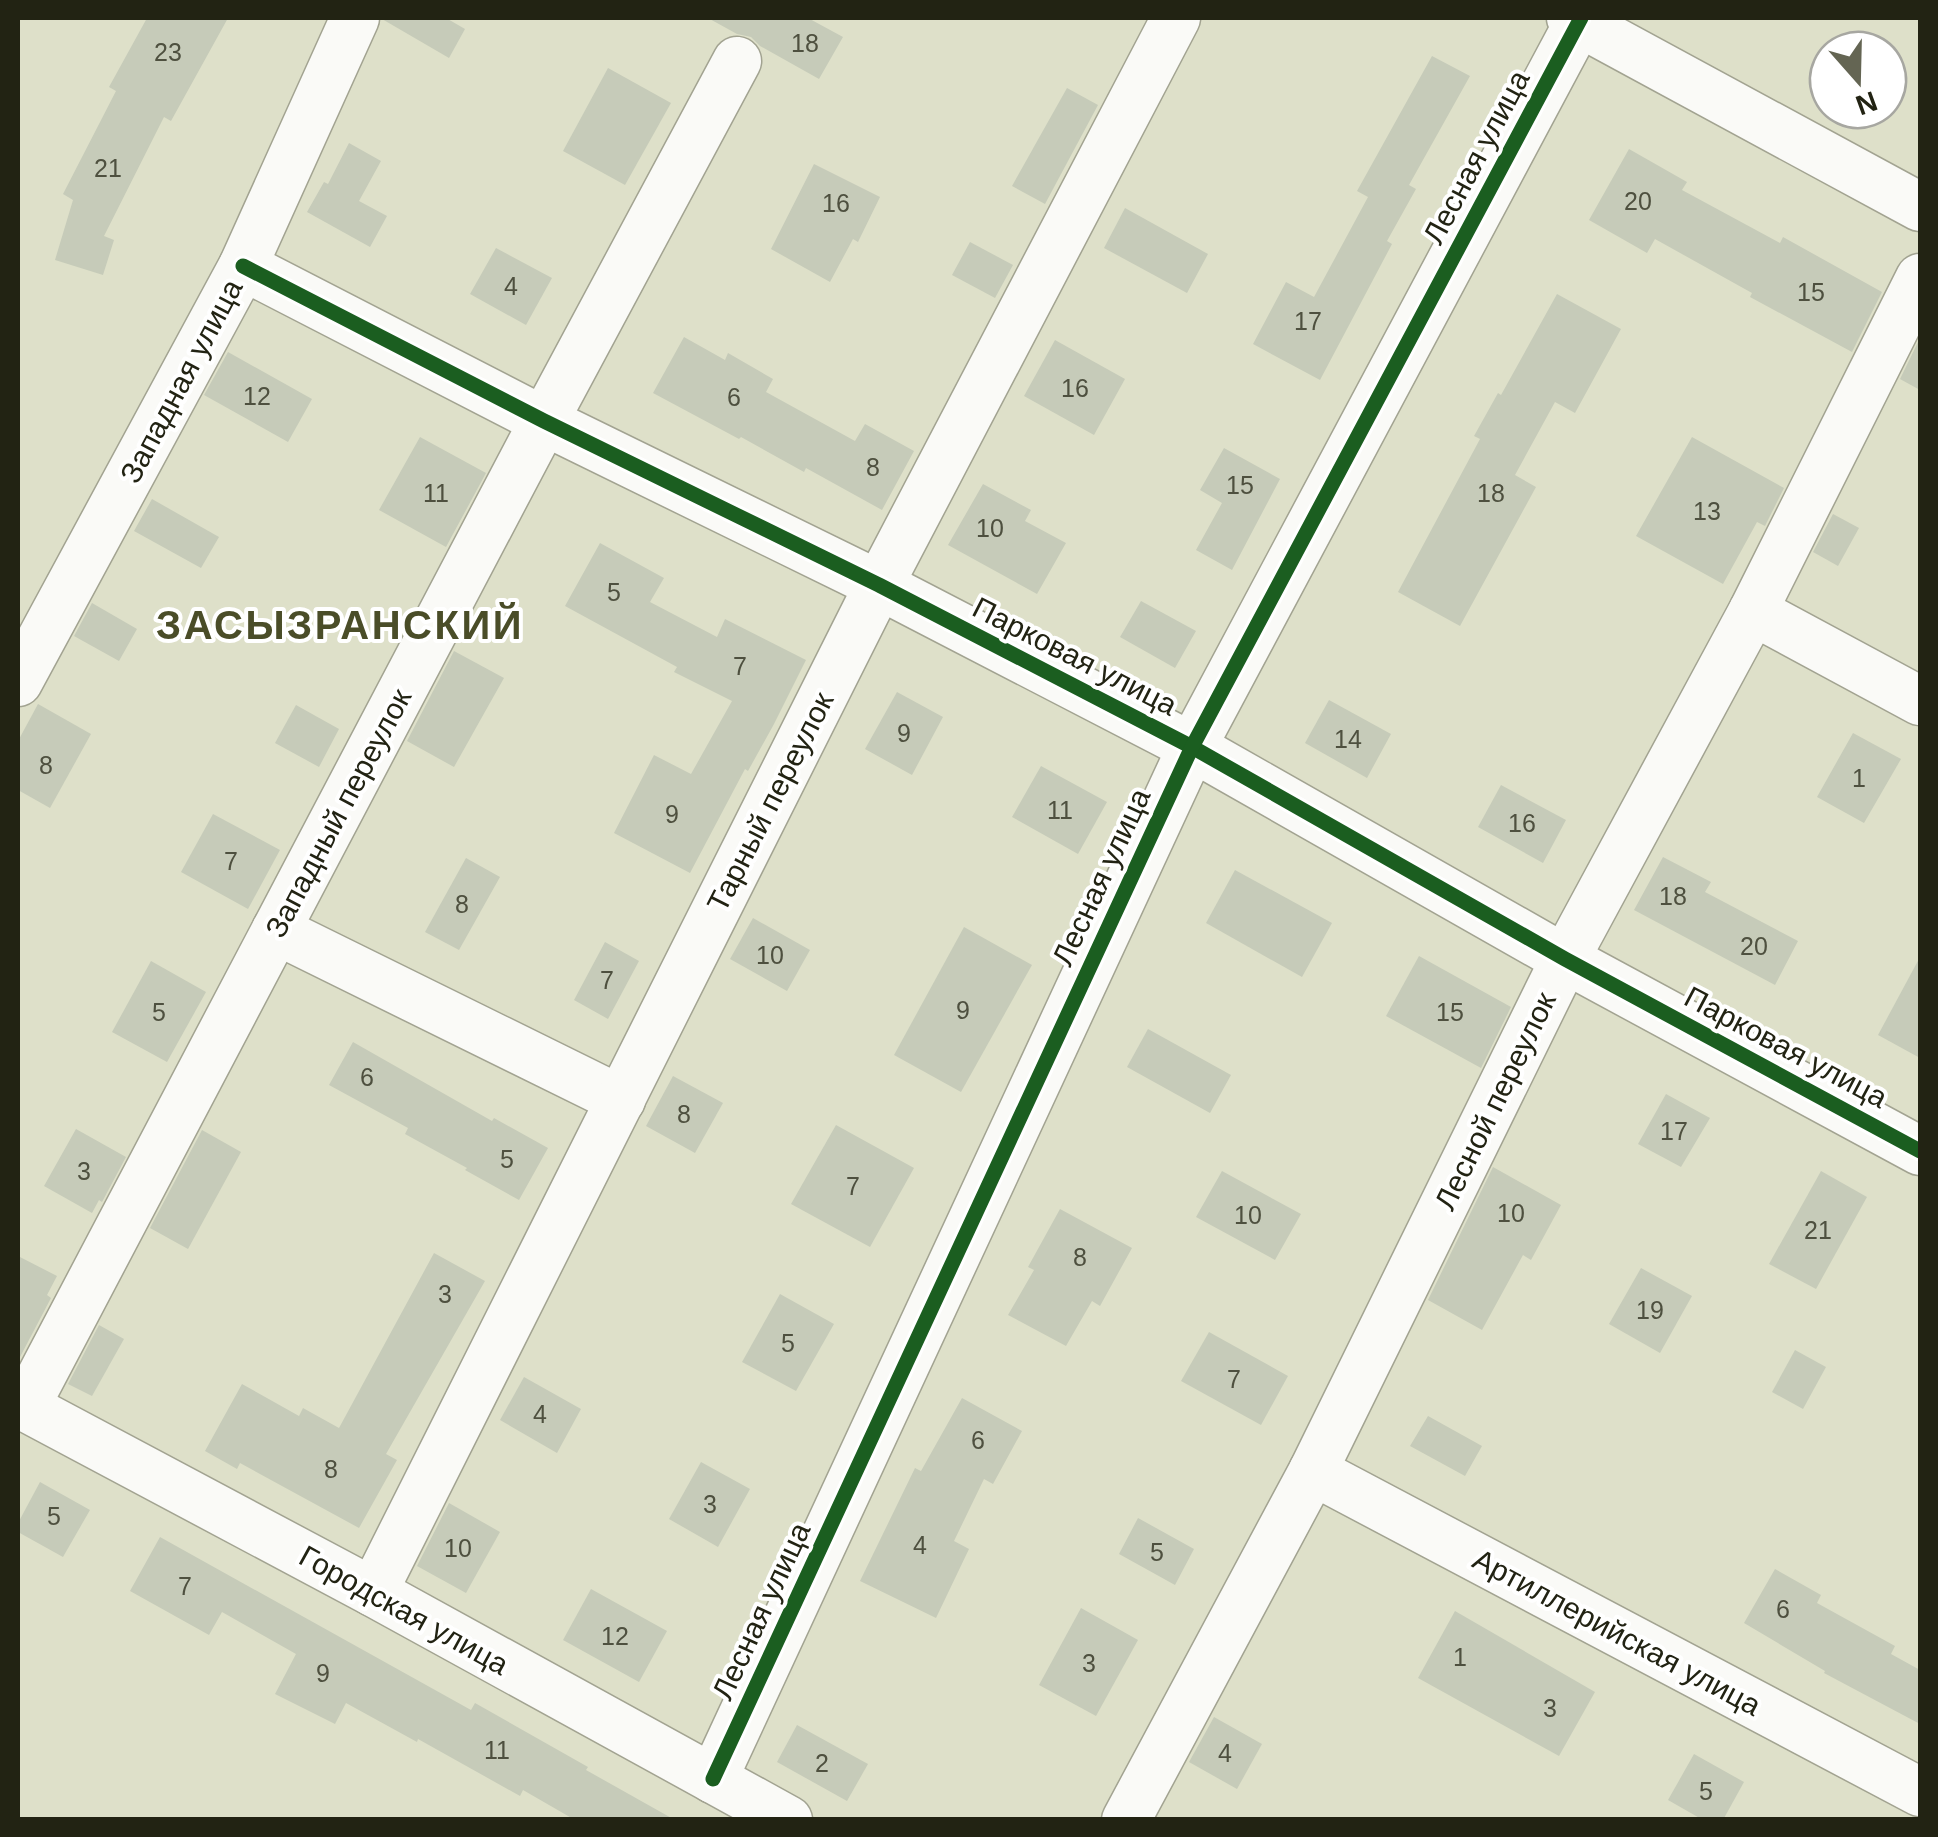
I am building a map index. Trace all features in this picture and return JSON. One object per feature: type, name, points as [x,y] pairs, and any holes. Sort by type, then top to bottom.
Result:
[{"type":"street","name":"Западная улица","points":[[18,682],[243,266],[355,18]]},
{"type":"street","name":"Тарный переулок","points":[[373,1592],[879,585],[1176,18]]},
{"type":"street","points":[[1577,19],[1920,207]]},
{"type":"street","name":"Лесная улица","points":[[713,1780],[1192,747],[1577,19]]},
{"type":"street","name":"Западный переулок","points":[[21,1405],[737,61]]},
{"type":"street","name":"Парковая улица","points":[[243,266],[1192,747],[1565,959],[1920,1151]]},
{"type":"street","name":"Лесной переулок","points":[[1126,1820],[1312,1471],[1565,959],[1753,611],[1920,278]]},
{"type":"street","points":[[1753,611],[1920,700]]},
{"type":"street","points":[[276,930],[621,1100]]},
{"type":"street","name":"Городская улица","points":[[21,1405],[373,1592],[788,1820]]},
{"type":"street","name":"Артиллерийская улица","points":[[1312,1471],[1920,1792]]},
{"type":"building","points":[[147,18],[228,18],[171,121],[164,117],[104,236],[114,240],[103,275],[55,260],[73,200],[63,194],[116,91],[109,87]]},
{"type":"building","points":[[382,18],[446,18],[465,29],[449,58]]},
{"type":"building","points":[[708,18],[808,18],[843,37],[819,79],[751,37]]},
{"type":"building","points":[[1432,56],[1470,76],[1409,185],[1416,189],[1387,241],[1392,244],[1320,380],[1253,344],[1286,282],[1314,297],[1368,197],[1357,191]]},
{"type":"building","points":[[608,68],[671,103],[625,185],[563,151]]},
{"type":"building","points":[[1067,88],[1098,105],[1045,204],[1012,186]]},
{"type":"building","points":[[349,143],[381,161],[359,201],[387,216],[370,247],[307,212],[324,182],[328,184]]},
{"type":"building","points":[[1629,149],[1687,182],[1682,190],[1780,243],[1783,237],[1882,292],[1852,352],[1750,297],[1752,293],[1655,239],[1647,253],[1589,220]]},
{"type":"building","points":[[814,164],[880,197],[858,242],[853,239],[830,282],[771,249]]},
{"type":"building","points":[[1125,208],[1208,254],[1187,293],[1104,248]]},
{"type":"building","points":[[970,242],[1013,265],[995,298],[952,275]]},
{"type":"building","points":[[496,248],[552,278],[526,325],[470,294]]},
{"type":"building","points":[[1557,294],[1621,329],[1575,413],[1555,402],[1515,475],[1536,487],[1460,626],[1398,592],[1480,439],[1474,436]]},
{"type":"building","points":[[684,337],[725,360],[728,353],[773,379],[766,392],[855,441],[865,424],[914,451],[882,510],[653,393]]},
{"type":"building","points":[[1920,338],[1920,390],[1900,379]]},
{"type":"building","points":[[1055,340],[1125,379],[1094,435],[1024,396]]},
{"type":"building","points":[[228,352],[312,399],[288,442],[204,395]]},
{"type":"building","points":[[420,437],[486,473],[446,547],[379,510]]},
{"type":"building","points":[[1692,437],[1784,488],[1765,526],[1757,522],[1723,584],[1636,536]]},
{"type":"building","points":[[1224,448],[1280,479],[1232,570],[1196,550],[1222,503],[1200,490]]},
{"type":"building","points":[[983,484],[1031,510],[1025,521],[1066,543],[1037,594],[948,545]]},
{"type":"building","points":[[152,499],[219,537],[201,568],[134,531]]},
{"type":"building","points":[[1833,514],[1859,528],[1838,566],[1813,552]]},
{"type":"building","points":[[600,543],[664,578],[650,602],[717,637],[725,619],[806,660],[690,873],[614,833],[654,755],[691,774],[732,701],[674,672],[677,667],[565,606]]},
{"type":"building","points":[[1141,601],[1196,631],[1175,668],[1120,637]]},
{"type":"building","points":[[92,603],[137,629],[119,661],[74,636]]},
{"type":"building","points":[[454,651],[504,678],[454,767],[407,741]]},
{"type":"building","points":[[897,692],[943,717],[912,775],[865,749]]},
{"type":"building","points":[[1329,700],[1391,734],[1367,778],[1305,743]]},
{"type":"building","points":[[38,704],[91,734],[50,808],[18,790],[18,741]]},
{"type":"building","points":[[296,705],[339,729],[319,767],[275,743]]},
{"type":"building","points":[[1853,733],[1901,759],[1864,823],[1817,797]]},
{"type":"building","points":[[1041,766],[1107,802],[1078,854],[1012,817]]},
{"type":"building","points":[[1501,785],[1566,820],[1543,863],[1478,827]]},
{"type":"building","points":[[213,814],[280,850],[248,909],[181,872]]},
{"type":"building","points":[[1663,857],[1711,882],[1705,892],[1798,941],[1775,985],[1634,910]]},
{"type":"building","points":[[466,858],[500,877],[459,950],[425,932]]},
{"type":"building","points":[[1235,870],[1332,923],[1302,977],[1206,923]]},
{"type":"building","points":[[753,918],[810,950],[787,991],[730,959]]},
{"type":"building","points":[[964,927],[1032,965],[961,1092],[894,1055]]},
{"type":"building","points":[[605,942],[639,961],[608,1019],[574,1000]]},
{"type":"building","points":[[1419,956],[1511,1007],[1481,1068],[1386,1016]]},
{"type":"building","points":[[1920,957],[1920,1058],[1878,1035]]},
{"type":"building","points":[[151,961],[206,992],[167,1062],[112,1032]]},
{"type":"building","points":[[1148,1029],[1231,1075],[1210,1113],[1127,1067]]},
{"type":"building","points":[[353,1042],[492,1121],[494,1118],[548,1148],[519,1200],[405,1134],[408,1128],[329,1085]]},
{"type":"building","points":[[673,1076],[723,1103],[695,1153],[646,1126]]},
{"type":"building","points":[[1666,1094],[1710,1118],[1681,1167],[1638,1144]]},
{"type":"building","points":[[836,1125],[914,1168],[870,1247],[791,1204]]},
{"type":"building","points":[[76,1129],[126,1157],[92,1213],[44,1186]]},
{"type":"building","points":[[202,1130],[241,1152],[188,1249],[150,1228]]},
{"type":"building","points":[[1493,1167],[1561,1205],[1531,1260],[1523,1255],[1482,1330],[1428,1300]]},
{"type":"building","points":[[1222,1171],[1301,1214],[1275,1260],[1196,1217]]},
{"type":"building","points":[[1821,1171],[1867,1197],[1816,1289],[1769,1264]]},
{"type":"building","points":[[1060,1209],[1132,1248],[1100,1306],[1092,1301],[1066,1346],[1008,1315],[1034,1270],[1028,1267]]},
{"type":"building","points":[[434,1253],[485,1281],[386,1454],[397,1460],[359,1528],[240,1463],[237,1469],[205,1451],[242,1384],[299,1416],[303,1408],[339,1428]]},
{"type":"building","points":[[18,1256],[57,1276],[47,1295],[51,1298],[20,1357],[18,1356]]},
{"type":"building","points":[[1641,1268],[1692,1296],[1660,1353],[1609,1324]]},
{"type":"building","points":[[780,1294],[834,1324],[796,1391],[742,1362]]},
{"type":"building","points":[[99,1325],[124,1339],[92,1396],[68,1384]]},
{"type":"building","points":[[1209,1332],[1288,1376],[1261,1425],[1181,1381]]},
{"type":"building","points":[[1795,1350],[1826,1367],[1803,1409],[1772,1392]]},
{"type":"building","points":[[524,1377],[581,1409],[557,1453],[500,1420]]},
{"type":"building","points":[[962,1398],[1022,1431],[993,1484],[984,1479],[954,1541],[969,1549],[936,1618],[860,1581],[915,1468],[921,1471]]},
{"type":"building","points":[[1428,1416],[1482,1446],[1465,1476],[1410,1446]]},
{"type":"building","points":[[701,1462],[750,1489],[718,1547],[669,1519]]},
{"type":"building","points":[[40,1482],[90,1510],[63,1557],[18,1532],[18,1523]]},
{"type":"building","points":[[449,1503],[500,1532],[466,1593],[417,1566]]},
{"type":"building","points":[[1138,1518],[1194,1549],[1175,1585],[1119,1554]]},
{"type":"building","points":[[160,1537],[471,1710],[475,1703],[675,1820],[575,1820],[523,1790],[520,1796],[346,1703],[335,1724],[275,1694],[296,1654],[222,1612],[209,1635],[130,1591]]},
{"type":"building","points":[[1775,1569],[1821,1595],[1817,1603],[1895,1646],[1891,1654],[1920,1670],[1920,1724],[1824,1673],[1744,1623]]},
{"type":"building","points":[[591,1589],[667,1631],[639,1682],[563,1640]]},
{"type":"building","points":[[1081,1608],[1138,1640],[1096,1716],[1039,1685]]},
{"type":"building","points":[[1455,1611],[1595,1692],[1559,1756],[1418,1678]]},
{"type":"building","points":[[1214,1717],[1262,1744],[1237,1789],[1189,1762]]},
{"type":"building","points":[[797,1725],[868,1764],[847,1801],[777,1762]]},
{"type":"building","points":[[1694,1754],[1744,1782],[1723,1820],[1703,1820],[1668,1800]]},
{"type":"cycle path","points":[[713,1779],[1192,747],[1581,18]]},
{"type":"cycle path","points":[[243,266],[1192,747],[1565,959],[1920,1151]]},
{"type":"district","name":"ЗАСЫЗРАНСКИЙ","points":[[340,625]]}]
